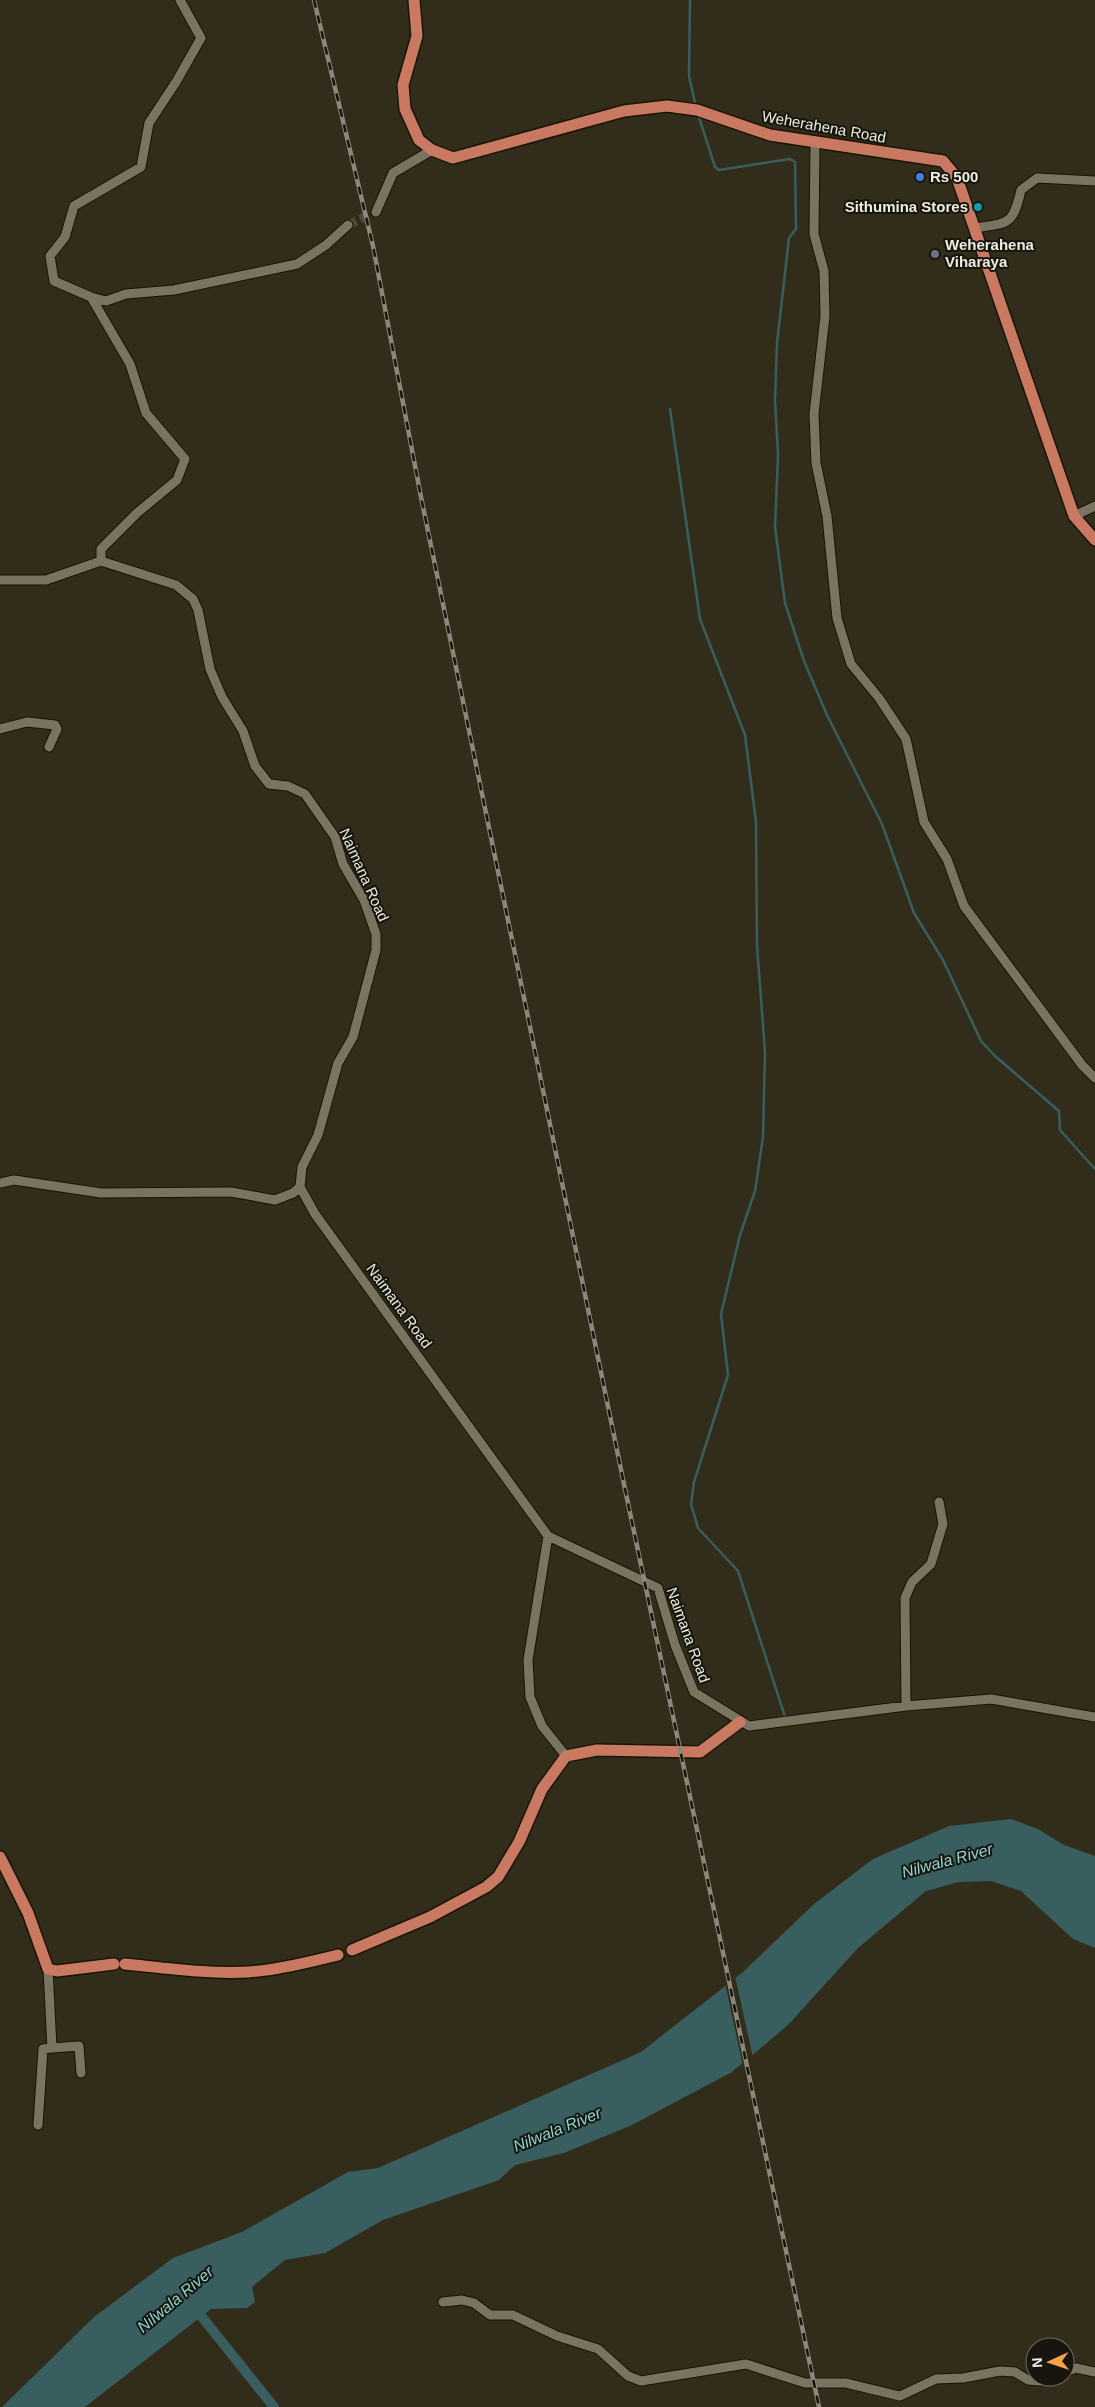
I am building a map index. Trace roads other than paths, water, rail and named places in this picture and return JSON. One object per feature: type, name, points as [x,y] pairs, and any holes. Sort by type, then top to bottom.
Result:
[{"type":"main road","points":[[414,0],[417,36],[403,85],[405,108],[419,140],[432,150]]},
{"type":"main road","name":"Weherahena Road","points":[[432,150],[452,158],[624,111],[667,106],[697,110],[770,135],[943,161],[957,178],[1074,516],[1095,540]]},
{"type":"main road","points":[[352,1950],[430,1917],[486,1887],[498,1878],[519,1842],[542,1790],[566,1756],[597,1750],[700,1752],[740,1722]]},
{"type":"main road","points":[[0,1856],[28,1913],[48,1969],[57,1971],[120,1964],[220,1972],[250,1972],[301,1964],[338,1955]]},
{"type":"street","points":[[180,0],[201,38],[176,82],[149,123],[141,166],[74,206],[65,237],[50,256],[54,281],[91,298],[106,302],[126,294],[174,290],[297,264],[326,245],[348,225]]},
{"type":"street","points":[[815,142],[814,234],[824,271],[825,316],[814,414],[816,463],[828,516],[837,618],[851,664],[879,698],[906,739],[924,822],[948,858],[964,906],[1082,1064],[1095,1078]]},
{"type":"street","points":[[376,212],[393,173],[432,150]]},
{"type":"street","points":[[975,228],[1005,224],[1016,213],[1021,190],[1037,178],[1095,181]]},
{"type":"street","points":[[0,580],[46,580],[101,561],[101,549],[137,513],[177,480],[185,460],[146,413],[130,364],[91,298]]},
{"type":"street","points":[[1074,516],[1095,506]]},
{"type":"street","name":"Naimana Road","points":[[101,561],[176,585],[193,599],[198,610],[210,669],[222,697],[243,731],[255,766],[270,784],[288,786],[305,794],[335,837],[343,864],[364,900],[376,934],[376,950],[353,1037],[338,1063],[318,1135],[302,1167],[300,1187],[315,1214],[548,1536],[658,1588],[675,1645],[694,1692],[749,1726],[906,1706],[991,1699],[1095,1718]]},
{"type":"street","points":[[0,729],[27,722],[55,725],[57,729],[49,747]]},
{"type":"street","points":[[0,1183],[14,1180],[101,1193],[231,1192],[275,1200],[293,1193],[300,1187]]},
{"type":"street","points":[[906,1706],[905,1598],[912,1582],[931,1564],[943,1524],[939,1502]]},
{"type":"street","points":[[548,1536],[528,1660],[530,1697],[542,1726],[566,1756]]},
{"type":"street","points":[[338,1955],[352,1950]]},
{"type":"street","points":[[48,1969],[52,2048]]},
{"type":"street","points":[[38,2125],[43,2049],[79,2046],[81,2073]]},
{"type":"street","points":[[443,2302],[462,2300],[474,2303],[490,2315],[513,2314],[556,2336],[598,2349],[628,2376],[641,2381],[746,2364],[806,2383],[846,2383],[900,2396],[936,2379],[964,2378],[1000,2371],[1015,2372],[1025,2378]]},
{"type":"street","points":[[1075,2368],[1095,2372]]},
{"type":"water","name":"Nilwala River","points":[[1011,1819],[1038,1829],[1064,1845],[1095,1856],[1095,1948],[1073,1939],[1021,1891],[991,1881],[959,1882],[926,1891],[858,1948],[787,2026],[732,2072],[632,2125],[564,2153],[515,2165],[499,2180],[383,2220],[325,2253],[285,2260],[252,2287],[255,2302],[247,2308],[211,2309],[85,2407],[2,2407],[94,2317],[173,2258],[242,2232],[348,2172],[378,2168],[641,2052],[743,1972],[814,1904],[873,1859],[949,1826]]},
{"type":"waterway","points":[[690,0],[689,76],[696,107]]},
{"type":"waterway","points":[[698,114],[715,167],[719,170],[790,159],[795,162],[796,229],[789,238],[777,343],[775,400],[778,455],[775,527],[785,603],[804,661],[827,715],[882,824],[914,913],[943,960],[981,1041],[995,1056],[1059,1111],[1060,1130],[1095,1169]]},
{"type":"waterway","points":[[670,409],[700,619],[745,735],[756,822],[757,946],[765,1052],[763,1137],[755,1191],[740,1235],[721,1314],[728,1375],[694,1482],[691,1504],[698,1528],[738,1571],[786,1720]]},
{"type":"waterway","points":[[194,2307],[274,2407]]},
{"type":"tunnel","points":[[348,225],[376,212]]},
{"type":"railway","points":[[314,0],[373,246],[421,497],[625,1489],[819,2407]]},
{"type":"place","name":"Rs 500","points":[[920,177]]},
{"type":"place","name":"Sithumina Stores","points":[[978,207]]},
{"type":"place","name":"Weherahena Viharaya","points":[[935,254]]}]
